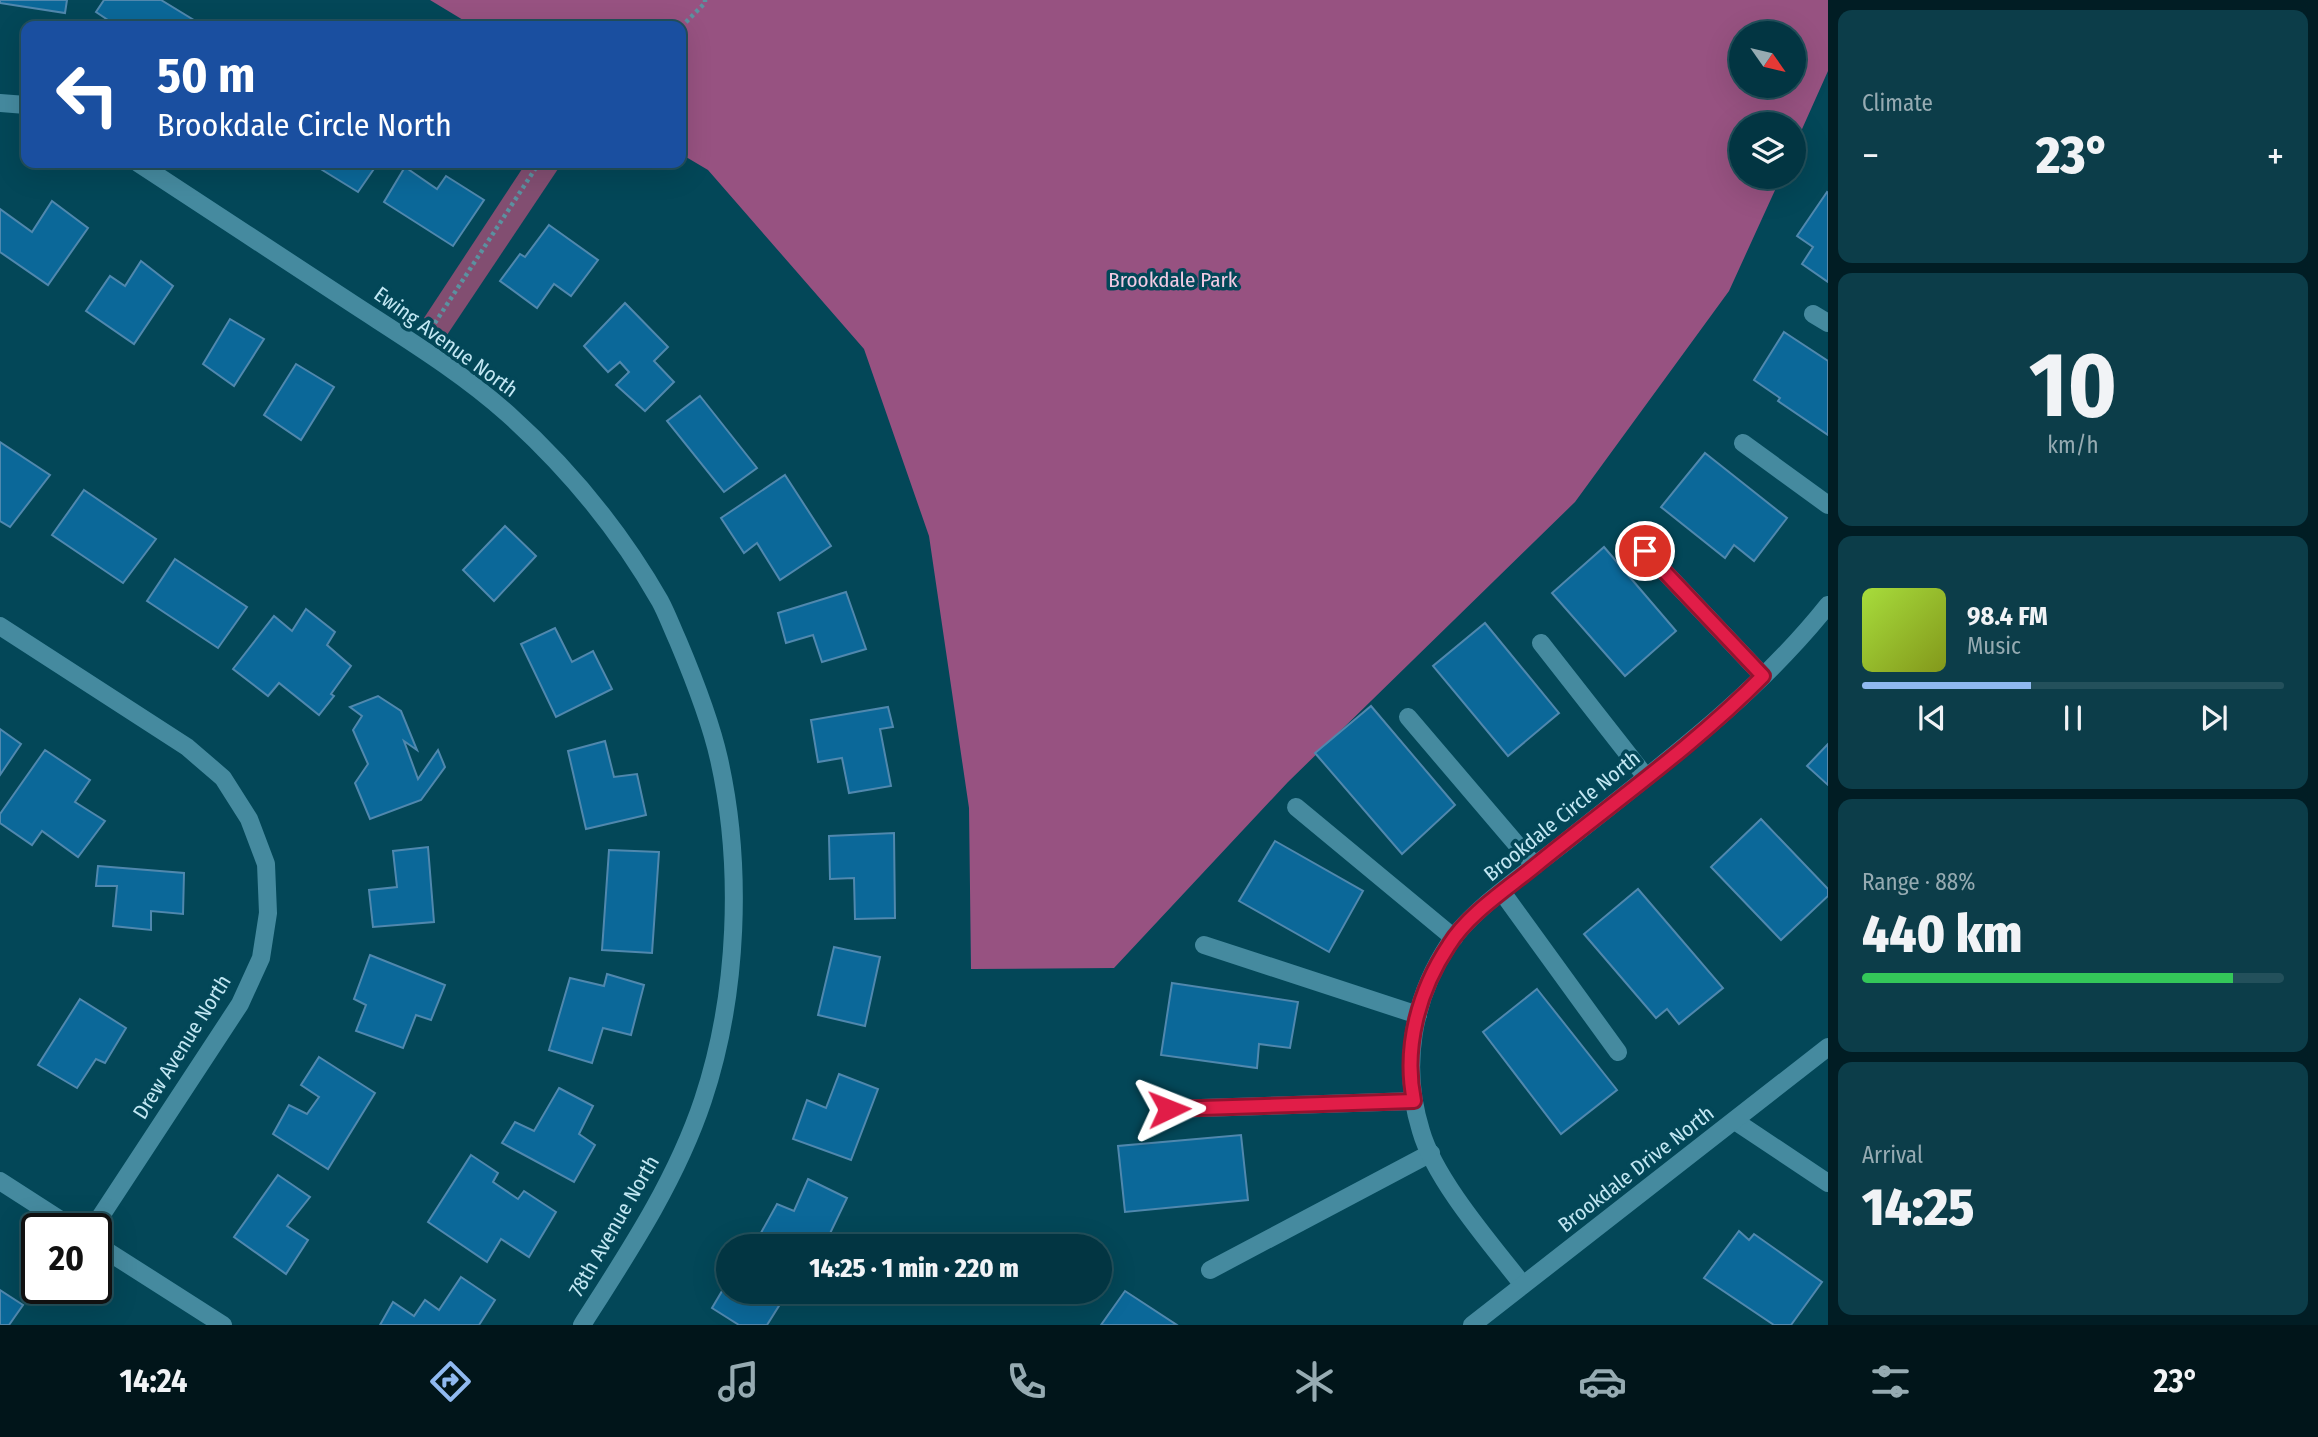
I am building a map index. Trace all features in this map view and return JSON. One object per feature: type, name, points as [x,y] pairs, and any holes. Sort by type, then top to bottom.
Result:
[{"type":"street","points":[[0,103],[21,105]]},
{"type":"street","name":"Ewing Avenue North","points":[[146,168],[419,347],[505,412],[565,469],[617,533],[661,603],[695,679],[719,759],[732,845],[732,946]]},
{"type":"street","points":[[1743,443],[1828,505]]},
{"type":"street","points":[[1645,551],[1763,676]]},
{"type":"street","name":"Brookdale Circle North","points":[[1523,1285],[1443,1177],[1421,1133],[1410,1082],[1412,1034],[1426,986],[1454,938],[1483,908],[1698,735],[1763,676],[1828,605]]},
{"type":"street","name":"Drew Avenue North","points":[[0,626],[187,747],[223,778],[249,820],[266,864],[268,913],[261,958],[240,1003],[103,1213]]},
{"type":"street","points":[[1541,643],[1646,777]]},
{"type":"street","points":[[1408,717],[1535,866]]},
{"type":"street","points":[[1296,807],[1454,938]]},
{"type":"street","points":[[1502,892],[1618,1052]]},
{"type":"street","points":[[1204,945],[1418,1015]]},
{"type":"street","name":"78th Avenue North","points":[[582,1325],[627,1255],[670,1180],[703,1100],[724,1016],[732,946]]},
{"type":"street","name":"Brookdale Drive North","points":[[1472,1325],[1828,1047]]},
{"type":"street","points":[[1169,1109],[1414,1101]]},
{"type":"street","points":[[1735,1121],[1828,1183]]},
{"type":"street","points":[[1210,1270],[1431,1153]]},
{"type":"street","points":[[0,1181],[50,1213]]},
{"type":"street","points":[[112,1254],[223,1325]]},
{"type":"path","points":[[686,22],[705,0]]},
{"type":"path","points":[[419,347],[536,168]]},
{"type":"shaded area","points":[[523,168],[559,168],[447,335],[424,318]]},
{"type":"green space","name":"Brookdale Park","points":[[430,0],[1828,0],[1828,71],[1806,120],[1806,112],[1729,112],[1729,189],[1776,189],[1729,291],[1575,502],[1288,782],[1114,968],[971,969],[969,808],[929,536],[864,349],[708,170],[686,157],[686,21],[465,21]]},
{"type":"building","points":[[0,0],[67,0],[65,13],[0,3]]},
{"type":"building","points":[[104,0],[161,0],[195,21],[110,21],[96,12]]},
{"type":"building","points":[[319,168],[375,168],[358,192]]},
{"type":"building","points":[[404,168],[437,189],[446,176],[484,200],[453,246],[384,202]]},
{"type":"building","points":[[1827,192],[1828,282],[1802,264],[1813,247],[1797,236]]},
{"type":"building","points":[[52,201],[88,228],[48,285],[0,252],[0,209],[32,232]]},
{"type":"building","points":[[549,225],[598,260],[571,296],[554,284],[537,308],[500,281],[520,254],[525,257]]},
{"type":"building","points":[[141,261],[173,286],[134,344],[86,311],[110,276],[125,286]]},
{"type":"building","points":[[625,303],[668,347],[654,361],[674,382],[645,411],[616,385],[629,372],[620,362],[608,372],[584,346]]},
{"type":"building","points":[[230,319],[264,339],[234,386],[203,364]]},
{"type":"building","points":[[1784,332],[1828,361],[1828,435],[1778,401],[1780,398],[1754,380]]},
{"type":"building","points":[[296,364],[334,387],[301,440],[264,415]]},
{"type":"building","points":[[700,396],[757,468],[724,492],[667,421]]},
{"type":"building","points":[[0,442],[50,475],[10,527],[0,521]]},
{"type":"building","points":[[1705,453],[1787,518],[1754,561],[1734,545],[1725,558],[1661,507]]},
{"type":"building","points":[[785,475],[831,546],[780,580],[757,543],[744,553],[721,518]]},
{"type":"building","points":[[84,490],[156,539],[123,583],[52,535]]},
{"type":"building","points":[[505,526],[536,556],[494,601],[463,570]]},
{"type":"building","points":[[1604,547],[1676,631],[1625,676],[1552,593]]},
{"type":"building","points":[[175,559],[247,607],[218,648],[147,601]]},
{"type":"building","points":[[846,592],[866,649],[822,662],[813,635],[786,643],[778,613]]},
{"type":"building","points":[[306,609],[335,632],[327,645],[351,666],[331,694],[334,696],[319,715],[279,683],[268,696],[233,669],[274,616],[292,631]]},
{"type":"building","points":[[1485,623],[1559,713],[1508,756],[1433,666]]},
{"type":"building","points":[[555,628],[572,662],[593,651],[612,689],[556,717],[521,644]]},
{"type":"building","points":[[378,696],[401,711],[417,750],[404,741],[418,779],[438,750],[445,767],[421,800],[370,819],[355,783],[368,764],[353,730],[362,716],[350,707]]},
{"type":"building","points":[[1371,706],[1455,805],[1402,854],[1315,753]]},
{"type":"building","points":[[888,707],[893,727],[880,729],[891,786],[849,793],[842,758],[818,762],[811,720]]},
{"type":"building","points":[[0,729],[21,744],[0,775]]},
{"type":"building","points":[[605,741],[614,777],[637,774],[646,815],[586,829],[568,751]]},
{"type":"building","points":[[1828,744],[1828,785],[1807,766]]},
{"type":"building","points":[[45,750],[90,780],[75,802],[105,821],[78,857],[42,831],[32,845],[0,823],[0,814]]},
{"type":"building","points":[[1761,819],[1828,889],[1828,896],[1781,940],[1711,867]]},
{"type":"building","points":[[894,833],[895,918],[855,919],[854,878],[830,879],[829,836]]},
{"type":"building","points":[[1275,841],[1363,891],[1329,952],[1239,901]]},
{"type":"building","points":[[428,847],[434,922],[373,927],[369,890],[397,887],[393,851]]},
{"type":"building","points":[[609,850],[659,852],[652,953],[602,950]]},
{"type":"building","points":[[98,866],[184,873],[183,914],[151,911],[151,930],[113,926],[117,886],[96,886]]},
{"type":"building","points":[[1638,889],[1723,988],[1679,1024],[1667,1009],[1656,1018],[1584,934]]},
{"type":"building","points":[[834,947],[880,957],[865,1026],[818,1015]]},
{"type":"building","points":[[370,955],[445,985],[431,1020],[416,1015],[403,1048],[356,1031],[366,1005],[354,999]]},
{"type":"building","points":[[607,974],[644,985],[631,1035],[603,1028],[592,1063],[549,1050],[570,978],[604,986]]},
{"type":"building","points":[[1172,983],[1298,1002],[1290,1048],[1259,1044],[1257,1068],[1161,1055]]},
{"type":"building","points":[[1537,989],[1617,1090],[1561,1134],[1483,1032]]},
{"type":"building","points":[[80,999],[126,1028],[105,1063],[96,1059],[77,1088],[38,1065]]},
{"type":"building","points":[[319,1057],[375,1093],[328,1169],[273,1134],[289,1105],[307,1114],[319,1097],[301,1085]]},
{"type":"building","points":[[839,1074],[878,1089],[851,1160],[793,1139],[807,1100],[826,1108]]},
{"type":"building","points":[[559,1088],[593,1106],[579,1134],[595,1145],[574,1182],[502,1143],[515,1122],[534,1131]]},
{"type":"building","points":[[1241,1135],[1248,1200],[1125,1212],[1118,1146]]},
{"type":"building","points":[[471,1155],[498,1173],[493,1182],[518,1199],[524,1191],[556,1212],[529,1257],[501,1239],[487,1262],[428,1222]]},
{"type":"building","points":[[278,1175],[310,1197],[287,1226],[308,1240],[286,1274],[234,1237]]},
{"type":"building","points":[[808,1179],[847,1198],[830,1234],[760,1234],[777,1204],[794,1211]]},
{"type":"building","points":[[1739,1231],[1749,1240],[1754,1234],[1822,1282],[1791,1325],[1774,1325],[1704,1278]]},
{"type":"building","points":[[461,1277],[495,1300],[479,1325],[380,1325],[393,1302],[414,1316],[425,1300],[439,1310]]},
{"type":"building","points":[[0,1290],[23,1305],[9,1325],[0,1325]]},
{"type":"building","points":[[1125,1291],[1177,1325],[1101,1325]]},
{"type":"building","points":[[716,1301],[716,1304],[780,1304],[767,1325],[739,1325],[712,1308]]},
{"type":"route","points":[[1169,1109],[1414,1101],[1410,1082],[1412,1034],[1426,986],[1450,942],[1483,908],[1698,735],[1763,676],[1645,551]]}]
